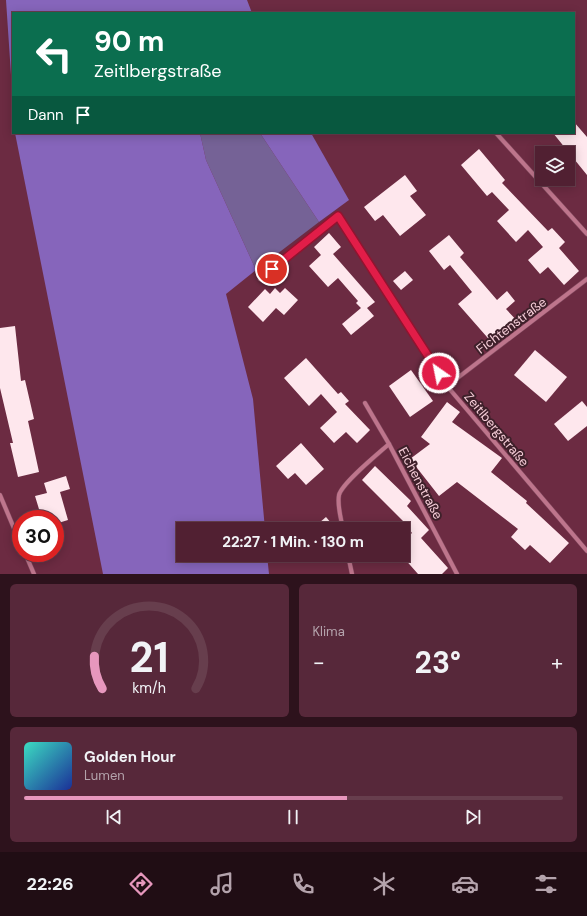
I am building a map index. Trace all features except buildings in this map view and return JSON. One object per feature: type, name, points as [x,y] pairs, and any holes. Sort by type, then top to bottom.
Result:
[{"type":"street","points":[[497,134],[587,234]]},
{"type":"street","name":"Zeitlbergstraße","points":[[260,279],[338,216],[447,386],[587,551]]},
{"type":"street","name":"Fichtenstraße","points":[[447,386],[587,279]]},
{"type":"street","name":"Eichenstraße","points":[[364,403],[389,444],[457,574]]},
{"type":"street","points":[[342,522],[338,505],[340,493],[351,479],[389,444]]},
{"type":"street","points":[[0,495],[12,524]]},
{"type":"street","points":[[29,562],[34,574]]},
{"type":"street","points":[[349,562],[352,574]]},
{"type":"shaded area","points":[[6,0],[247,0],[252,12],[12,12],[12,90]]},
{"type":"shaded area","points":[[15,134],[200,134],[206,160],[256,270],[226,294],[253,399],[264,522],[176,522],[176,562],[268,562],[269,574],[103,574]]},
{"type":"shaded area","points":[[200,134],[261,134],[319,222],[256,270],[206,160]]},
{"type":"shaded area","points":[[261,134],[312,134],[349,200],[319,222]]},
{"type":"route","points":[[272,269],[338,216],[439,373]]}]
